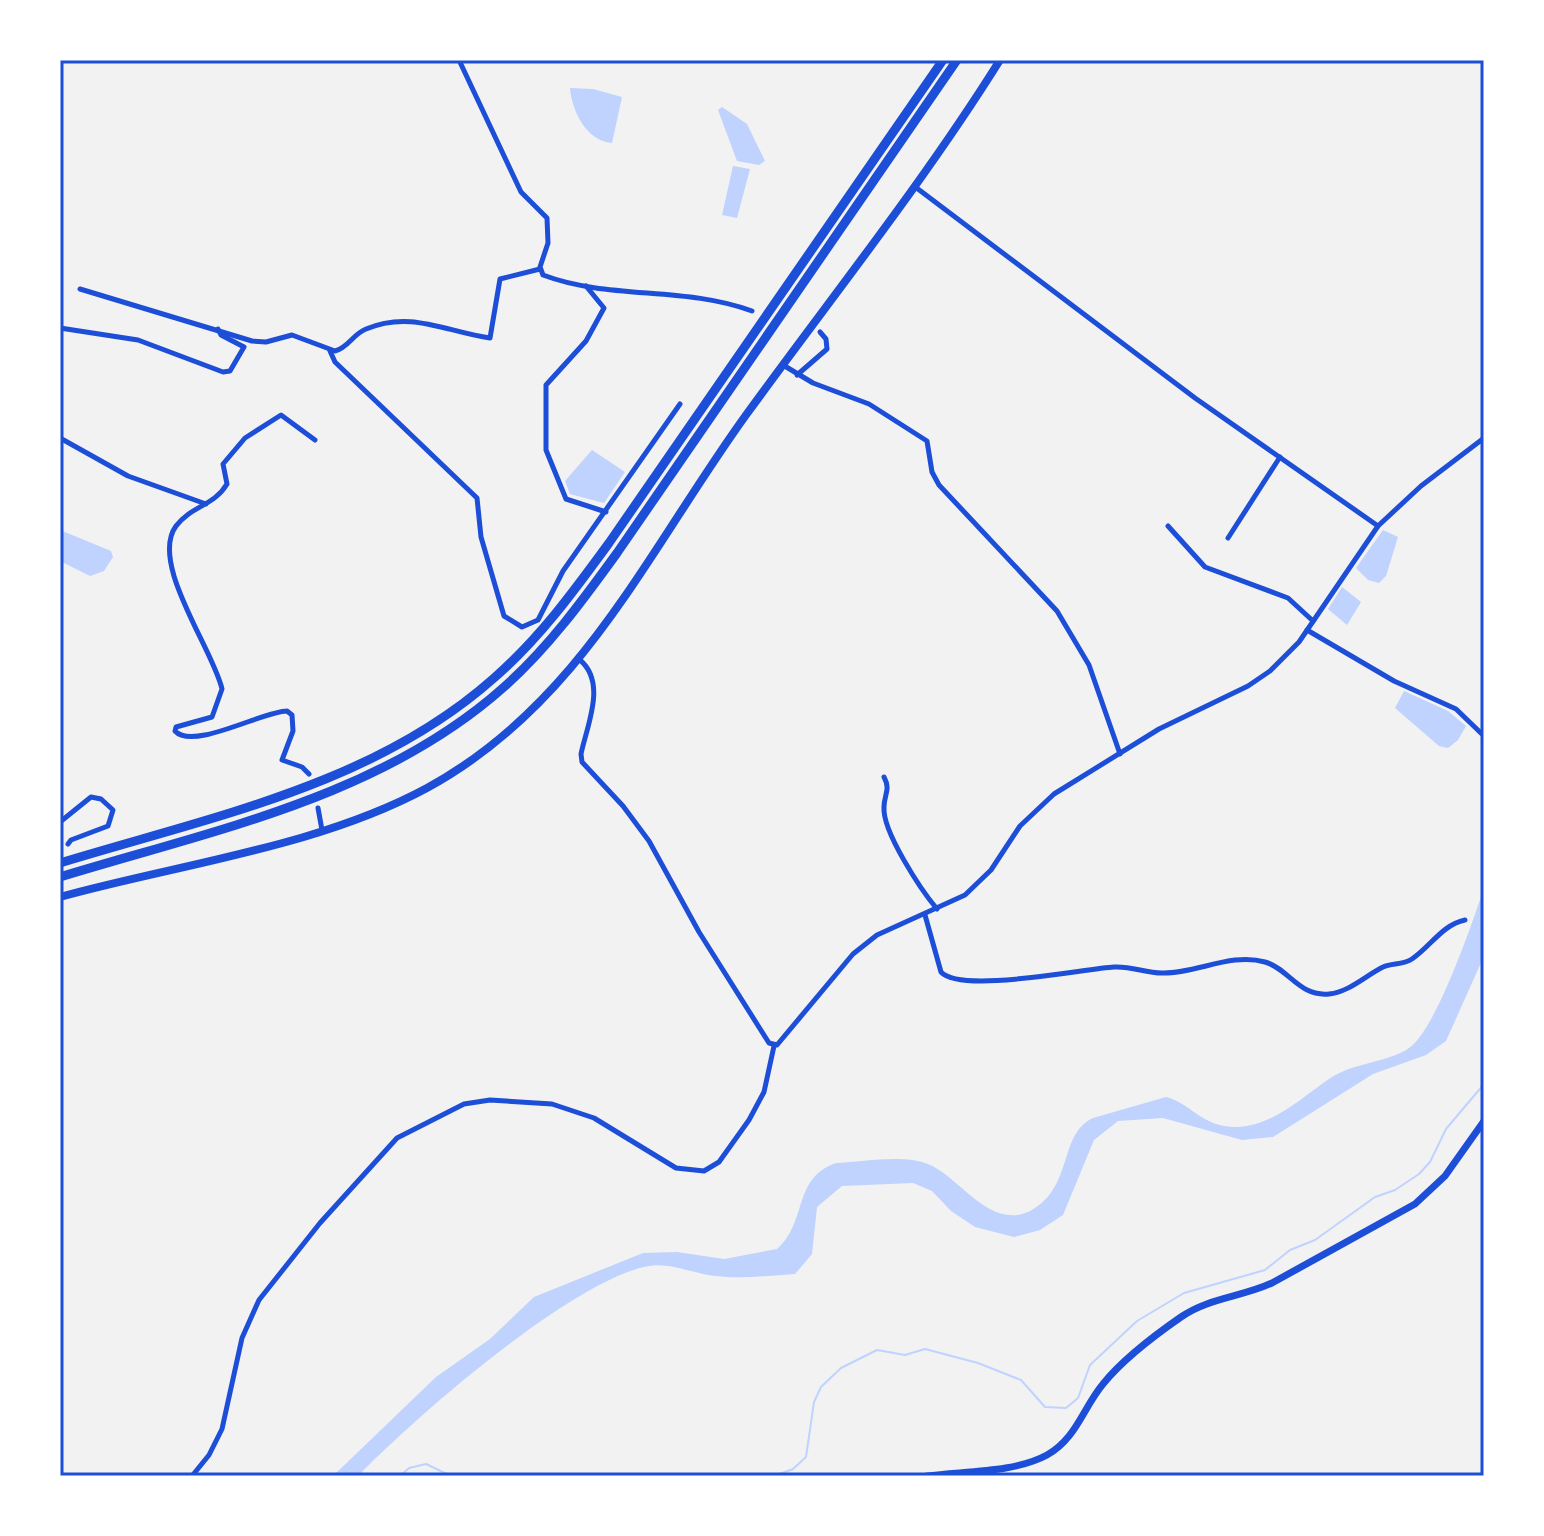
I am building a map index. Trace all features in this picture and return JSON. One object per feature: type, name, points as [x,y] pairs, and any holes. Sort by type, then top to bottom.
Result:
[{"type":"highway","points":[[60,863],[344,773],[426,729],[492,680],[557,612],[609,543],[943,60]]},
{"type":"highway","points":[[60,877],[349,785],[433,740],[516,676],[567,620],[608,565],[957,60]]},
{"type":"highway","points":[[60,897],[81,887],[322,831],[409,797],[463,766],[537,706],[580,660],[783,365],[1000,60]]},
{"type":"main road","points":[[927,1476],[1026,1463],[1056,1449],[1073,1432],[1113,1372],[1181,1317],[1210,1302],[1251,1293],[1272,1283],[1405,1210],[1445,1176],[1484,1121]]},
{"type":"street","points":[[459,60],[521,192],[547,218],[548,243],[540,269]]},
{"type":"street","points":[[913,185],[1195,398],[1378,526]]},
{"type":"street","points":[[540,269],[545,276],[585,285],[696,297],[752,311]]},
{"type":"street","points":[[80,289],[261,342],[292,335],[330,351],[342,350],[366,329],[416,319],[462,334],[490,338],[500,279],[540,269]]},
{"type":"street","points":[[585,285],[604,308],[586,341],[546,385],[546,450],[566,499],[606,512]]},
{"type":"street","points":[[60,328],[128,337],[223,372],[230,371],[244,347],[221,335],[218,328]]},
{"type":"street","points":[[797,375],[825,351],[827,342],[820,332]]},
{"type":"street","points":[[330,351],[335,362],[477,498],[481,537],[504,616],[524,628],[538,620],[561,575],[680,404]]},
{"type":"street","points":[[783,365],[797,375],[869,404],[927,441],[939,485],[1057,611],[1089,665],[1120,754]]},
{"type":"street","points":[[309,774],[302,767],[282,760],[293,731],[294,719],[289,711],[282,710],[231,728],[186,737],[175,731],[176,727],[210,718],[222,696],[220,680],[175,583],[170,550],[175,528],[193,509],[215,501],[227,484],[223,464],[245,438],[281,415],[315,440]]},
{"type":"street","points":[[60,438],[128,476],[207,505]]},
{"type":"street","points":[[192,1476],[209,1455],[222,1429],[245,1329],[259,1300],[320,1223],[397,1138],[464,1104],[490,1100],[552,1104],[594,1118],[676,1168],[704,1171],[719,1162],[749,1120],[764,1092],[774,1046],[853,954],[877,935],[925,915],[975,887],[1020,826],[1054,794],[1159,729],[1259,679],[1289,653],[1307,630],[1378,526],[1421,486],[1484,438]]},
{"type":"street","points":[[1228,538],[1280,457]]},
{"type":"street","points":[[1168,526],[1195,560],[1205,567],[1288,598],[1313,621]]},
{"type":"street","points":[[1307,630],[1394,681],[1456,709],[1484,736]]},
{"type":"street","points":[[580,660],[592,676],[594,692],[582,762],[623,806],[649,841],[699,932],[769,1043],[774,1046]]},
{"type":"street","points":[[884,777],[889,790],[883,809],[904,861],[937,909]]},
{"type":"street","points":[[60,822],[91,797],[101,799],[113,810],[108,826],[71,840],[68,844]]},
{"type":"street","points":[[318,808],[322,831]]},
{"type":"street","points":[[925,915],[941,972],[954,979],[1011,981],[1065,971],[1128,966],[1164,973],[1225,962],[1259,961],[1273,965],[1304,990],[1329,994],[1386,966],[1409,961],[1449,925],[1465,920]]},
{"type":"water","points":[[570,88],[593,89],[622,97],[612,143],[588,131],[577,115]]},
{"type":"water","points":[[722,107],[747,124],[765,161],[759,165],[737,161],[718,110]]},
{"type":"water","points":[[733,166],[750,169],[737,218],[722,215]]},
{"type":"water","points":[[592,450],[625,472],[604,503],[570,494],[565,481]]},
{"type":"water","points":[[60,530],[111,551],[113,557],[104,571],[90,576],[60,561]]},
{"type":"water","points":[[1383,530],[1398,537],[1386,576],[1379,583],[1368,580],[1356,568]]},
{"type":"water","points":[[1342,587],[1361,602],[1347,625],[1328,609]]},
{"type":"water","points":[[1404,691],[1448,711],[1466,726],[1458,740],[1448,748],[1439,746],[1395,708]]},
{"type":"water","points":[[1484,888],[1484,956],[1446,1041],[1426,1055],[1373,1074],[1273,1137],[1242,1140],[1163,1118],[1118,1121],[1094,1140],[1063,1215],[1040,1230],[1014,1237],[975,1227],[951,1211],[932,1191],[913,1183],[842,1186],[817,1207],[812,1254],[795,1274],[725,1277],[657,1265],[617,1276],[579,1296],[496,1354],[416,1421],[358,1476],[333,1476],[436,1377],[490,1339],[534,1297],[643,1253],[677,1252],[724,1259],[777,1249],[787,1238],[813,1179],[836,1163],[895,1159],[918,1161],[940,1170],[988,1208],[1015,1215],[1030,1211],[1044,1201],[1060,1176],[1075,1136],[1093,1118],[1166,1097],[1215,1124],[1251,1125],[1275,1116],[1339,1073],[1400,1053],[1420,1037],[1431,1020],[1463,948]]},
{"type":"waterway","points":[[774,1476],[793,1469],[806,1457],[814,1402],[821,1387],[841,1368],[877,1350],[905,1355],[925,1349],[978,1363],[1021,1380],[1045,1407],[1066,1408],[1078,1398],[1090,1365],[1137,1321],[1184,1293],[1265,1270],[1290,1250],[1315,1240],[1375,1197],[1395,1190],[1419,1174],[1430,1162],[1446,1129],[1484,1084]]},
{"type":"waterway","points":[[400,1476],[409,1468],[426,1464],[451,1476]]}]
